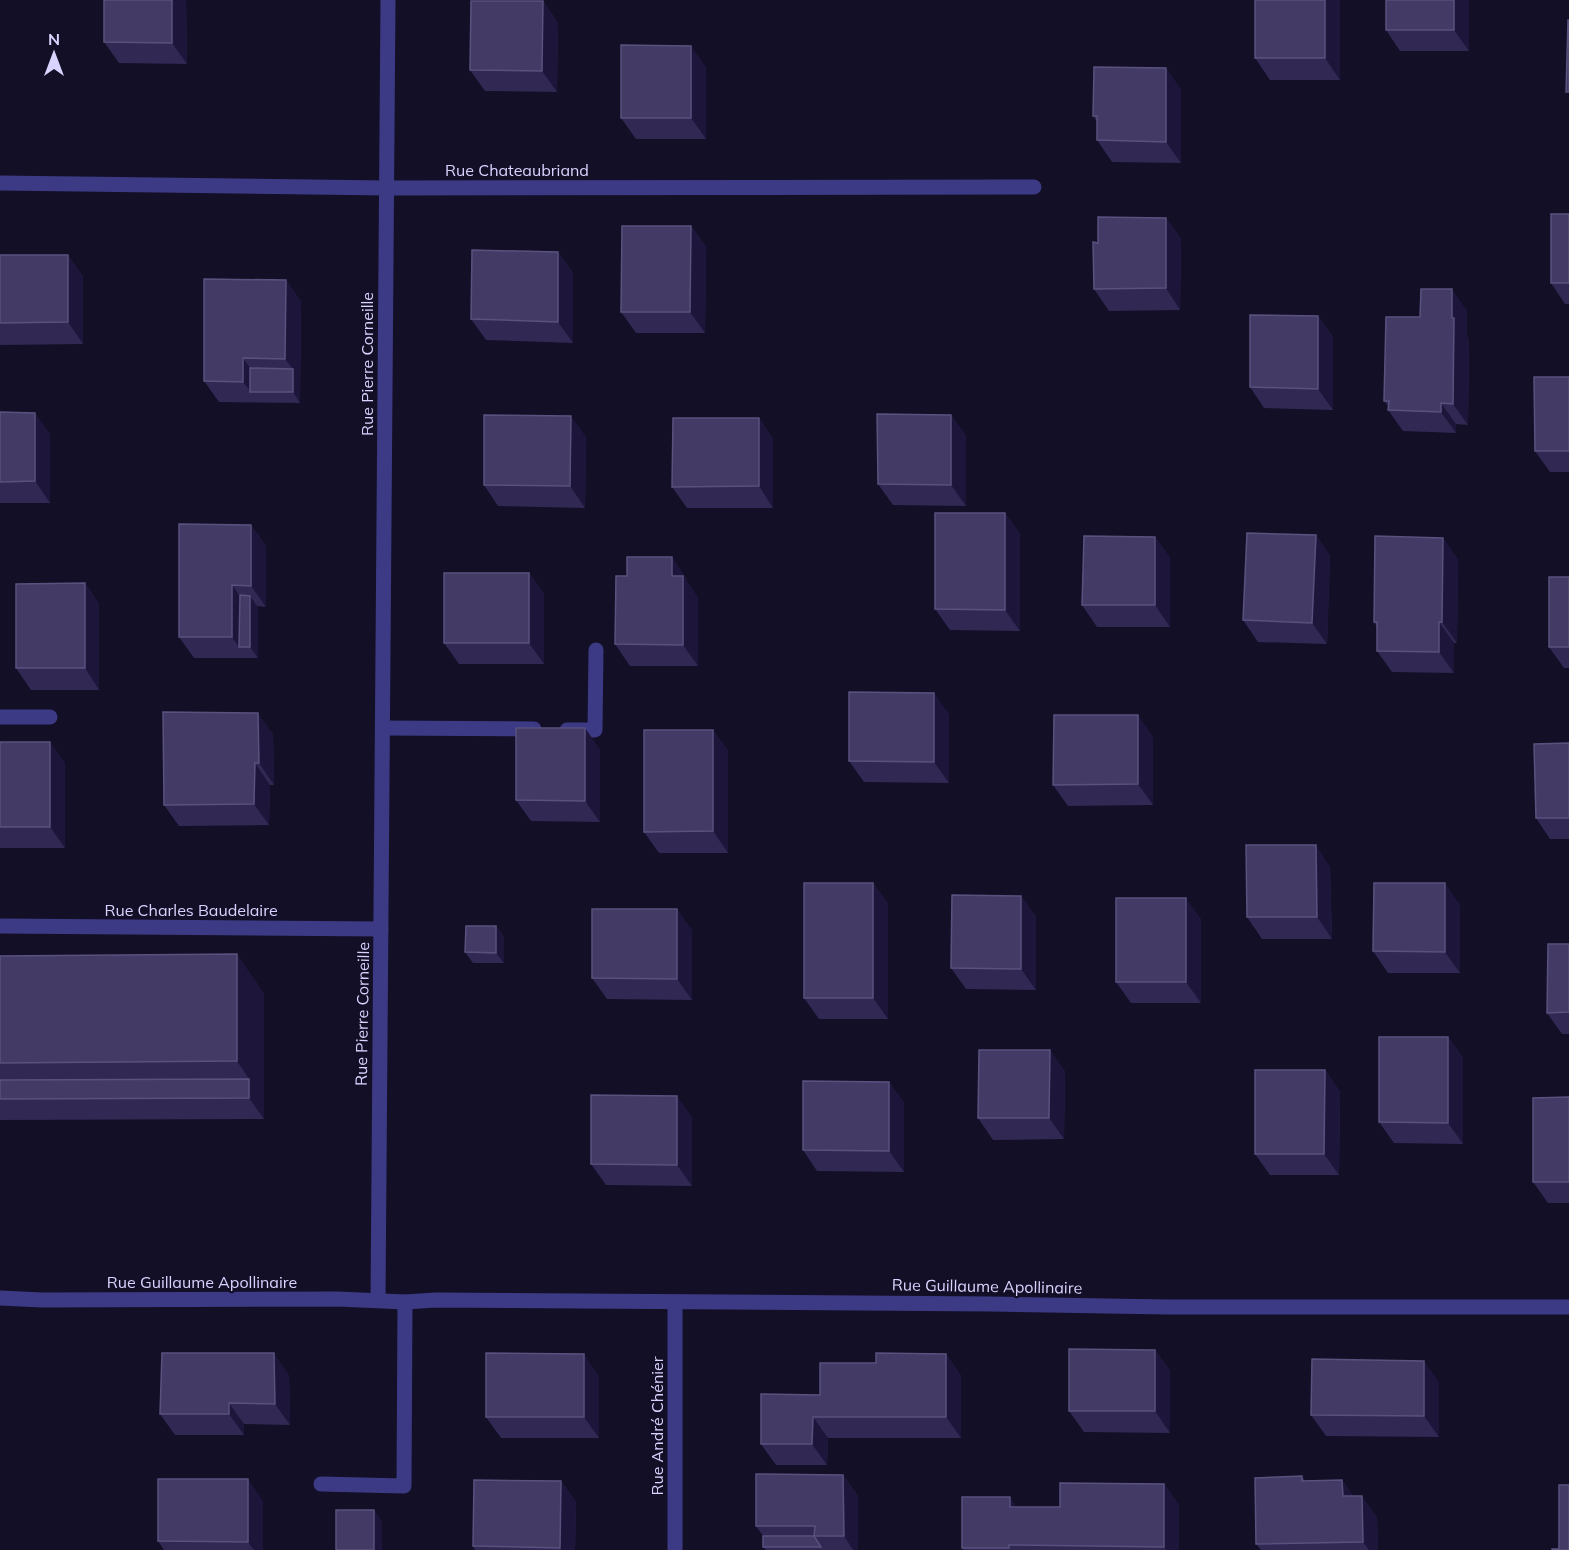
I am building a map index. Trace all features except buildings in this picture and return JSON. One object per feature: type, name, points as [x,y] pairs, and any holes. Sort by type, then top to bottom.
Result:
[{"type":"street","name":"Rue Pierre Corneille","points":[[378,1300],[388,0]]},
{"type":"street","name":"Rue Chateaubriand","points":[[0,183],[387,188],[1034,187]]},
{"type":"street","points":[[383,728],[595,730],[596,650]]},
{"type":"street","points":[[0,717],[50,717]]},
{"type":"street","name":"Rue Charles Baudelaire","points":[[0,927],[381,929]]},
{"type":"street","name":"Rue Guillaume Apollinaire","points":[[0,1298],[1168,1307],[1569,1306]]},
{"type":"street","points":[[321,1484],[404,1486],[405,1302]]},
{"type":"street","name":"Rue André Chénier","points":[[675,1302],[675,1550]]}]
